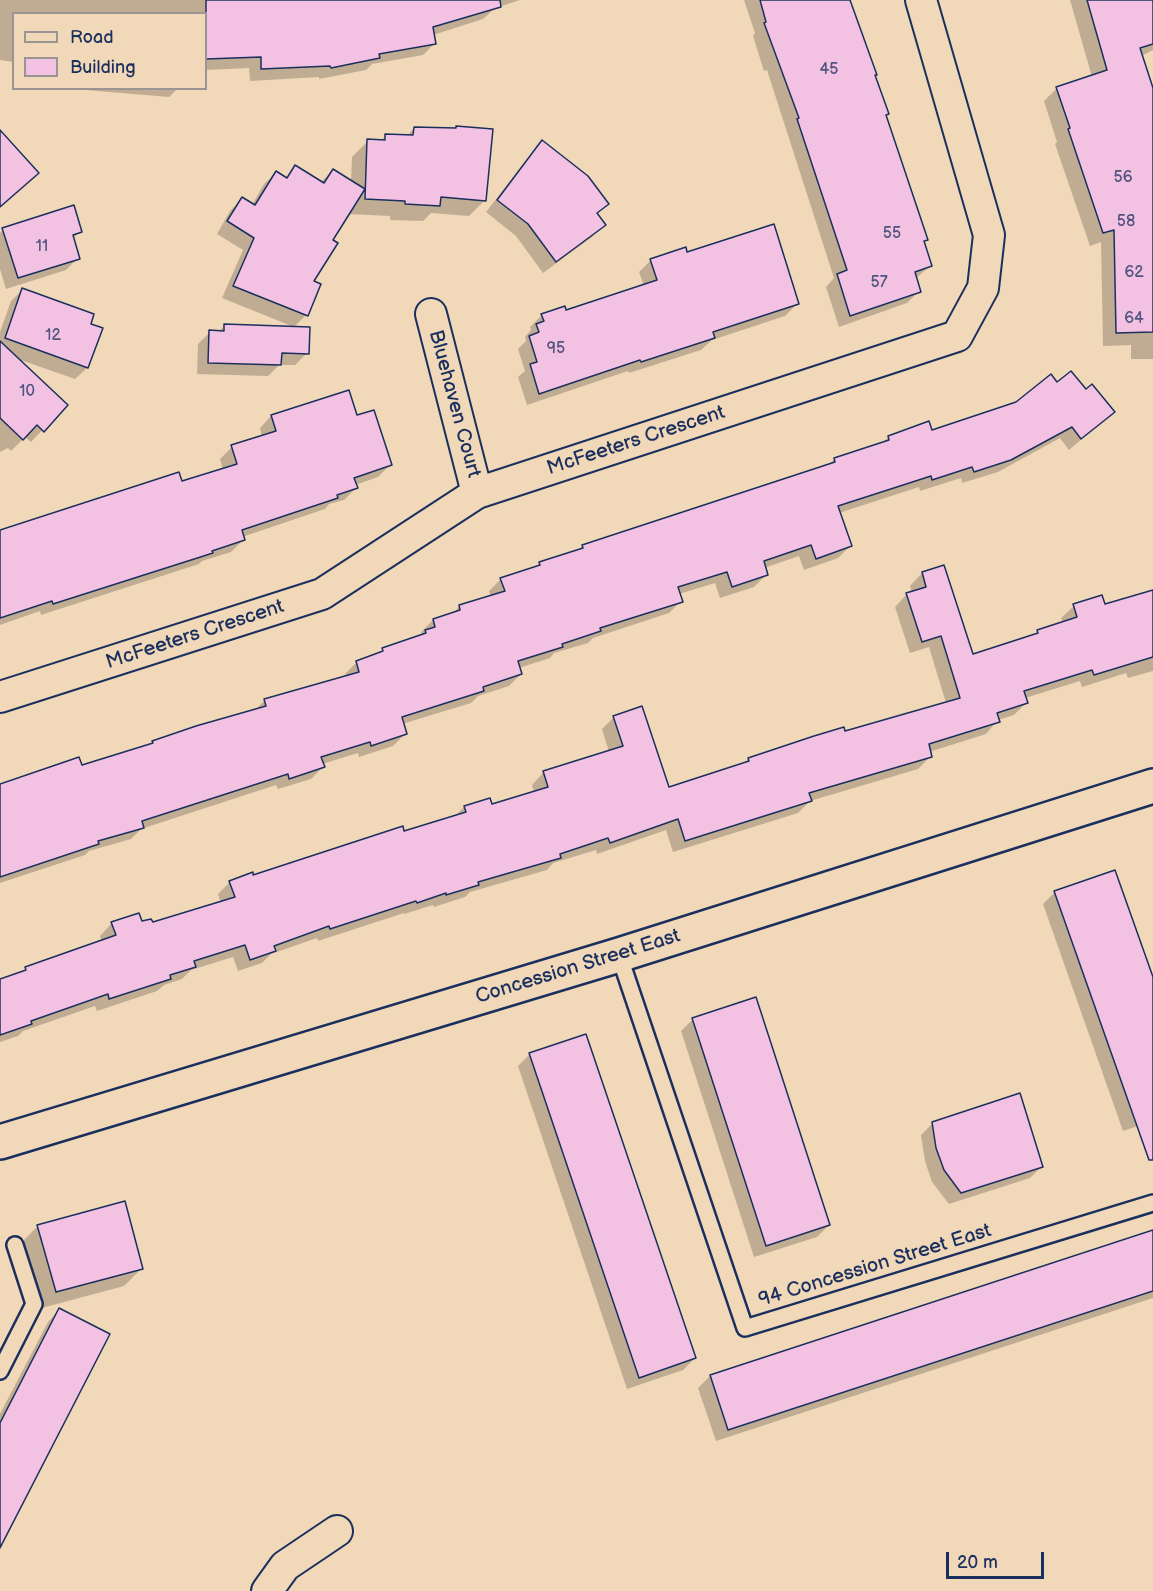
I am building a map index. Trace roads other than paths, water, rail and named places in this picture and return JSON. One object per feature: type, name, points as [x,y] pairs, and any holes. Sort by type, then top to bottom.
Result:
[{"type":"street","name":"McFeeters Crescent","points":[[0,697],[322,594],[477,493],[957,336],[983,288],[989,235],[921,0]]},
{"type":"street","name":"Bluehaven Court","points":[[431,314],[477,493]]},
{"type":"street","name":"Concession Street East","points":[[0,1142],[619,956],[1153,786]]},
{"type":"street","points":[[267,1591],[285,1566],[337,1531]]},
{"type":"lane","name":"94 Concession Street East","points":[[619,956],[745,1328],[1153,1203]]},
{"type":"lane","points":[[0,1371],[34,1304],[15,1245]]}]
